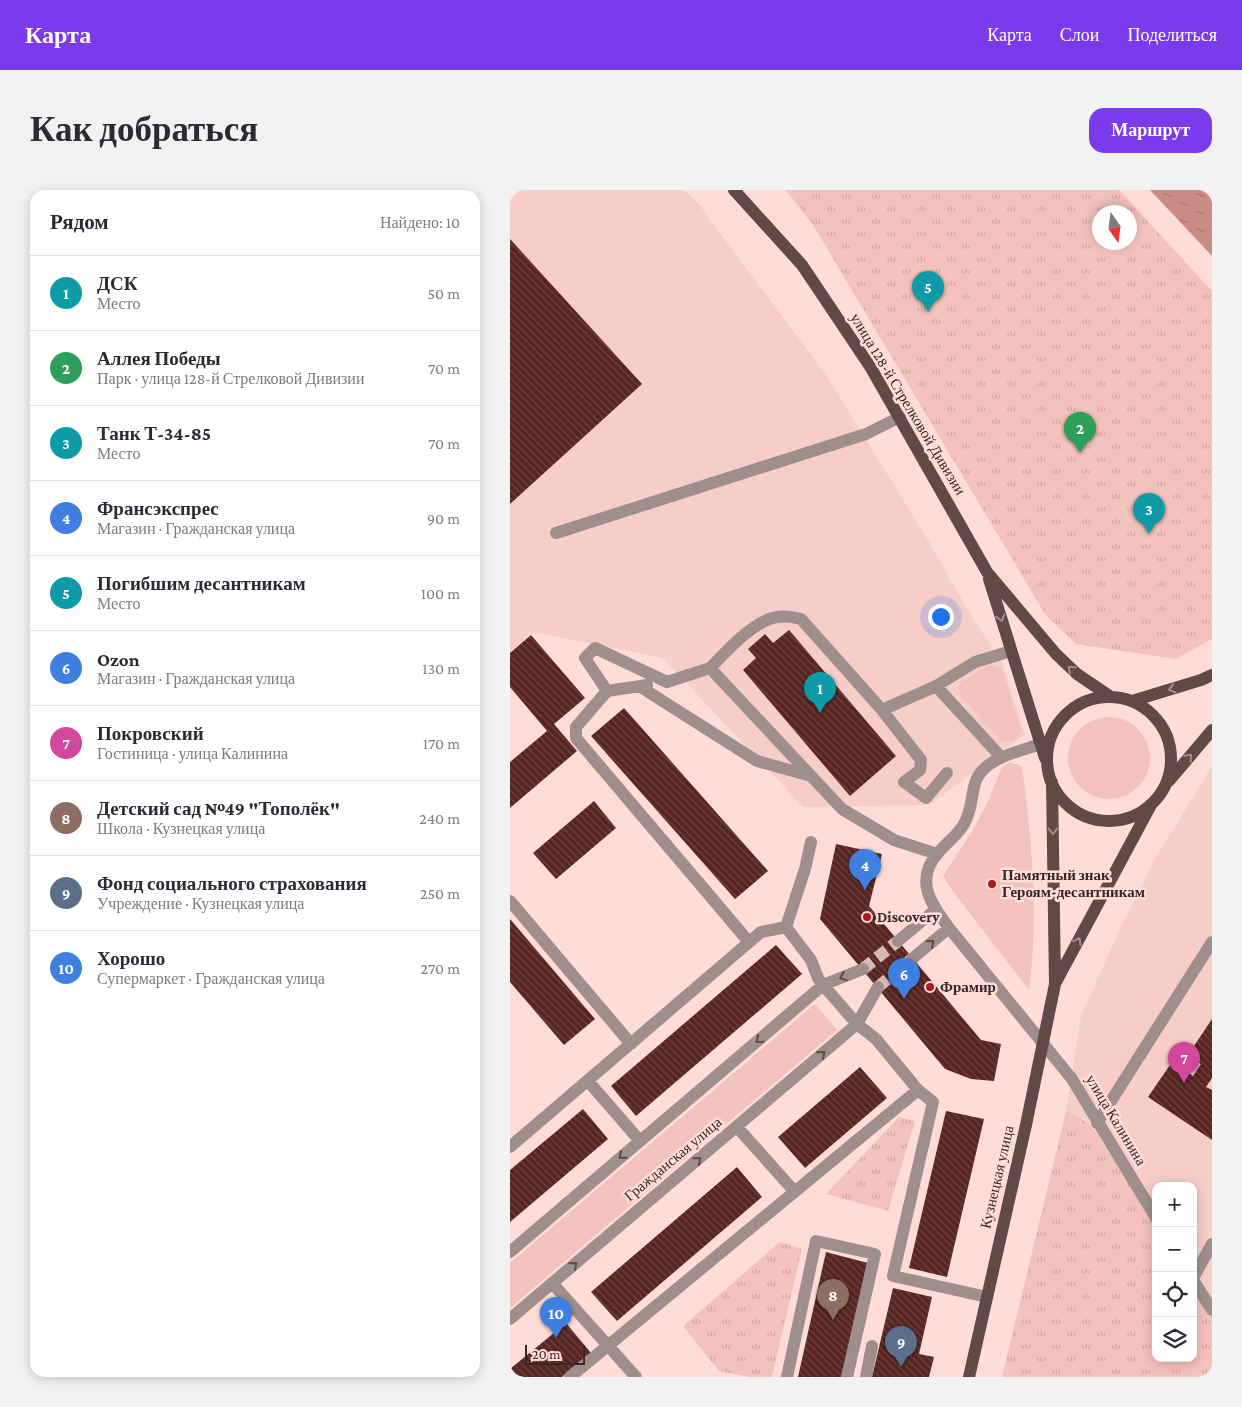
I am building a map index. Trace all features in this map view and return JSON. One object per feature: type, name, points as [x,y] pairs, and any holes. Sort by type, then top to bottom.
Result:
[{"type":"main road","name":"улица 128-й Стрелковой Дивизии","points":[[734,190],[802,265],[871,368],[987,572],[1056,654],[1077,674],[1111,697]]},
{"type":"main road","name":"улица 128-й Стрелковой Дивизии","points":[[987,572],[1050,777]]},
{"type":"main road","points":[[1132,701],[1212,675]]},
{"type":"main road","points":[[1165,784],[1170,771],[1171,757],[1169,742],[1164,729],[1144,708],[1132,701],[1111,697],[1097,698],[1083,703],[1061,719],[1054,731],[1049,744],[1047,758],[1050,777],[1057,792],[1072,808],[1081,814],[1102,820],[1112,820],[1134,816],[1152,803],[1165,784],[1212,730]]},
{"type":"main road","name":"Кузнецкая улица","points":[[969,1377],[1055,984],[1050,777]]},
{"type":"main road","name":"Кузнецкая улица","points":[[1055,984],[1152,803]]},
{"type":"street","points":[[556,533],[866,434],[900,417]]},
{"type":"street","points":[[749,942],[576,738],[576,727],[607,691],[667,682],[710,668],[735,644],[768,619],[788,616],[801,620],[882,710],[921,760],[920,770],[904,782],[926,798],[947,774]]},
{"type":"street","points":[[607,691],[585,658],[595,648],[667,682]]},
{"type":"street","points":[[882,710],[936,686],[975,662],[1011,651]]},
{"type":"street","points":[[710,668],[842,809],[894,840],[937,854]]},
{"type":"street","points":[[639,686],[757,761],[811,776]]},
{"type":"street","points":[[936,686],[1000,757],[1041,744]]},
{"type":"street","name":"улица Калинина","points":[[1000,757],[978,774],[972,802],[964,825],[937,854],[930,867],[926,881],[928,896],[935,910],[949,928],[1072,1079],[1152,1212]]},
{"type":"street","points":[[786,927],[805,869],[810,842]]},
{"type":"street","points":[[510,901],[631,1044]]},
{"type":"street","points":[[898,941],[935,910]]},
{"type":"street","points":[[510,1148],[761,932],[786,927]]},
{"type":"street","points":[[786,927],[811,960],[823,985],[857,1024],[876,1039],[918,1090],[933,1102],[893,1276],[987,1297]]},
{"type":"street","points":[[912,958],[949,928]]},
{"type":"street","points":[[1097,1123],[1212,942]]},
{"type":"street","points":[[510,1252],[823,985],[863,969]]},
{"type":"street","name":"Гражданская улица","points":[[510,1319],[857,1024],[878,988]]},
{"type":"street","points":[[588,1081],[640,1141]]},
{"type":"street","points":[[570,1377],[918,1090]]},
{"type":"street","points":[[737,1127],[794,1191]]},
{"type":"street","points":[[787,1377],[816,1241],[875,1254],[847,1377]]},
{"type":"street","points":[[1197,1272],[1212,1244]]},
{"type":"street","points":[[552,1283],[636,1377]]},
{"type":"street","points":[[1197,1286],[1212,1310]]},
{"type":"street","points":[[866,1377],[872,1346]]},
{"type":"shaded area","points":[[510,190],[684,190],[698,203],[826,375],[928,540],[966,607],[1002,663],[1025,735],[929,805],[803,807],[663,658],[533,632],[510,652]]},
{"type":"shaded area","points":[[1212,766],[1212,1313],[1197,1290],[1197,1182],[1152,1182],[1152,1219],[1094,1129],[1084,1123],[1077,1114],[1066,1111],[1081,1016],[1121,927],[1155,859]]},
{"type":"green space","points":[[786,190],[1119,190],[1133,205],[1092,205],[1092,250],[1137,250],[1137,210],[1212,291],[1212,639],[1176,659],[1076,644],[1045,614],[813,225]]},
{"type":"green space","points":[[990,665],[1002,669],[1022,732],[1016,739],[1009,742],[1002,741],[960,695],[958,689],[959,683]]},
{"type":"green space","points":[[1109,717],[1125,720],[1138,729],[1147,742],[1150,758],[1147,774],[1138,787],[1125,796],[1109,799],[1093,796],[1080,787],[1071,774],[1068,758],[1071,742],[1080,729],[1093,720]]},
{"type":"green space","points":[[1009,763],[1022,767],[1029,823],[1033,878],[1034,934],[1029,990],[943,876],[973,830],[989,799],[1002,767]]},
{"type":"green space","points":[[815,1004],[837,1030],[510,1308],[510,1263]]},
{"type":"green space","points":[[1066,1111],[1078,1116],[1094,1129],[1152,1219],[1152,1362],[1197,1362],[1197,1290],[1212,1313],[1212,1377],[1002,1377]]},
{"type":"green space","points":[[899,1117],[915,1121],[888,1211],[826,1194]]},
{"type":"green space","points":[[780,1242],[802,1249],[772,1377],[749,1377],[719,1371],[683,1326]]},
{"type":"water","points":[[1150,190],[1212,190],[1212,256]]},
{"type":"building","points":[[510,239],[642,384],[510,504]]},
{"type":"building","points":[[789,630],[896,756],[850,796],[743,670],[756,658],[748,649],[765,634],[773,643]]},
{"type":"building","points":[[531,635],[585,698],[554,724],[577,751],[510,808],[510,762],[547,731],[510,687],[510,653]]},
{"type":"building","points":[[624,708],[768,871],[735,899],[591,736]]},
{"type":"building","points":[[594,801],[616,828],[556,879],[533,853]]},
{"type":"building","points":[[836,844],[882,854],[869,906],[981,1040],[1001,1044],[994,1081],[971,1079],[945,1069],[820,919]]},
{"type":"building","points":[[510,919],[595,1019],[564,1045],[510,982]]},
{"type":"building","points":[[776,945],[802,974],[636,1116],[611,1086]]},
{"type":"building","points":[[1212,1019],[1212,1078],[1206,1087],[1212,1090],[1212,1140],[1148,1097],[1172,1062],[1193,1076],[1201,1064],[1188,1055]]},
{"type":"building","points":[[860,1067],[887,1098],[805,1168],[778,1137]]},
{"type":"building","points":[[583,1109],[608,1139],[510,1222],[510,1170]]},
{"type":"building","points":[[946,1111],[984,1119],[947,1277],[909,1268]]},
{"type":"building","points":[[737,1167],[762,1197],[617,1321],[591,1292]]},
{"type":"building","points":[[826,1252],[868,1263],[842,1377],[798,1377]]},
{"type":"building","points":[[893,1288],[932,1297],[919,1354],[934,1357],[929,1377],[872,1377]]},
{"type":"building","points":[[566,1323],[591,1353],[562,1377],[510,1377],[510,1369]]},
{"type":"tunnel","points":[[863,969],[898,941]]},
{"type":"tunnel","points":[[878,987],[913,958]]},
{"type":"place","name":"Погибшим десантникам","points":[[928,312]]},
{"type":"place","name":"Аллея Победы","points":[[1080,453]]},
{"type":"place","name":"Танк Т-34-85","points":[[1149,534]]},
{"type":"place","name":"ДСК","points":[[820,713]]},
{"type":"place","name":"Памятный знак Героям-десантникам","points":[[992,884]]},
{"type":"place","name":"Франсэкспрес","points":[[865,890]]},
{"type":"place","name":"Discovery","points":[[867,917]]},
{"type":"place","name":"Фрамир","points":[[930,987]]},
{"type":"place","name":"Ozon","points":[[904,999]]},
{"type":"place","name":"Покровский","points":[[1184,1083]]},
{"type":"place","name":"Детский сад №49 \"Тополёк\"","points":[[833,1320]]},
{"type":"place","name":"Хорошо","points":[[556,1338]]},
{"type":"place","name":"Фонд социального страхования","points":[[901,1367]]}]
